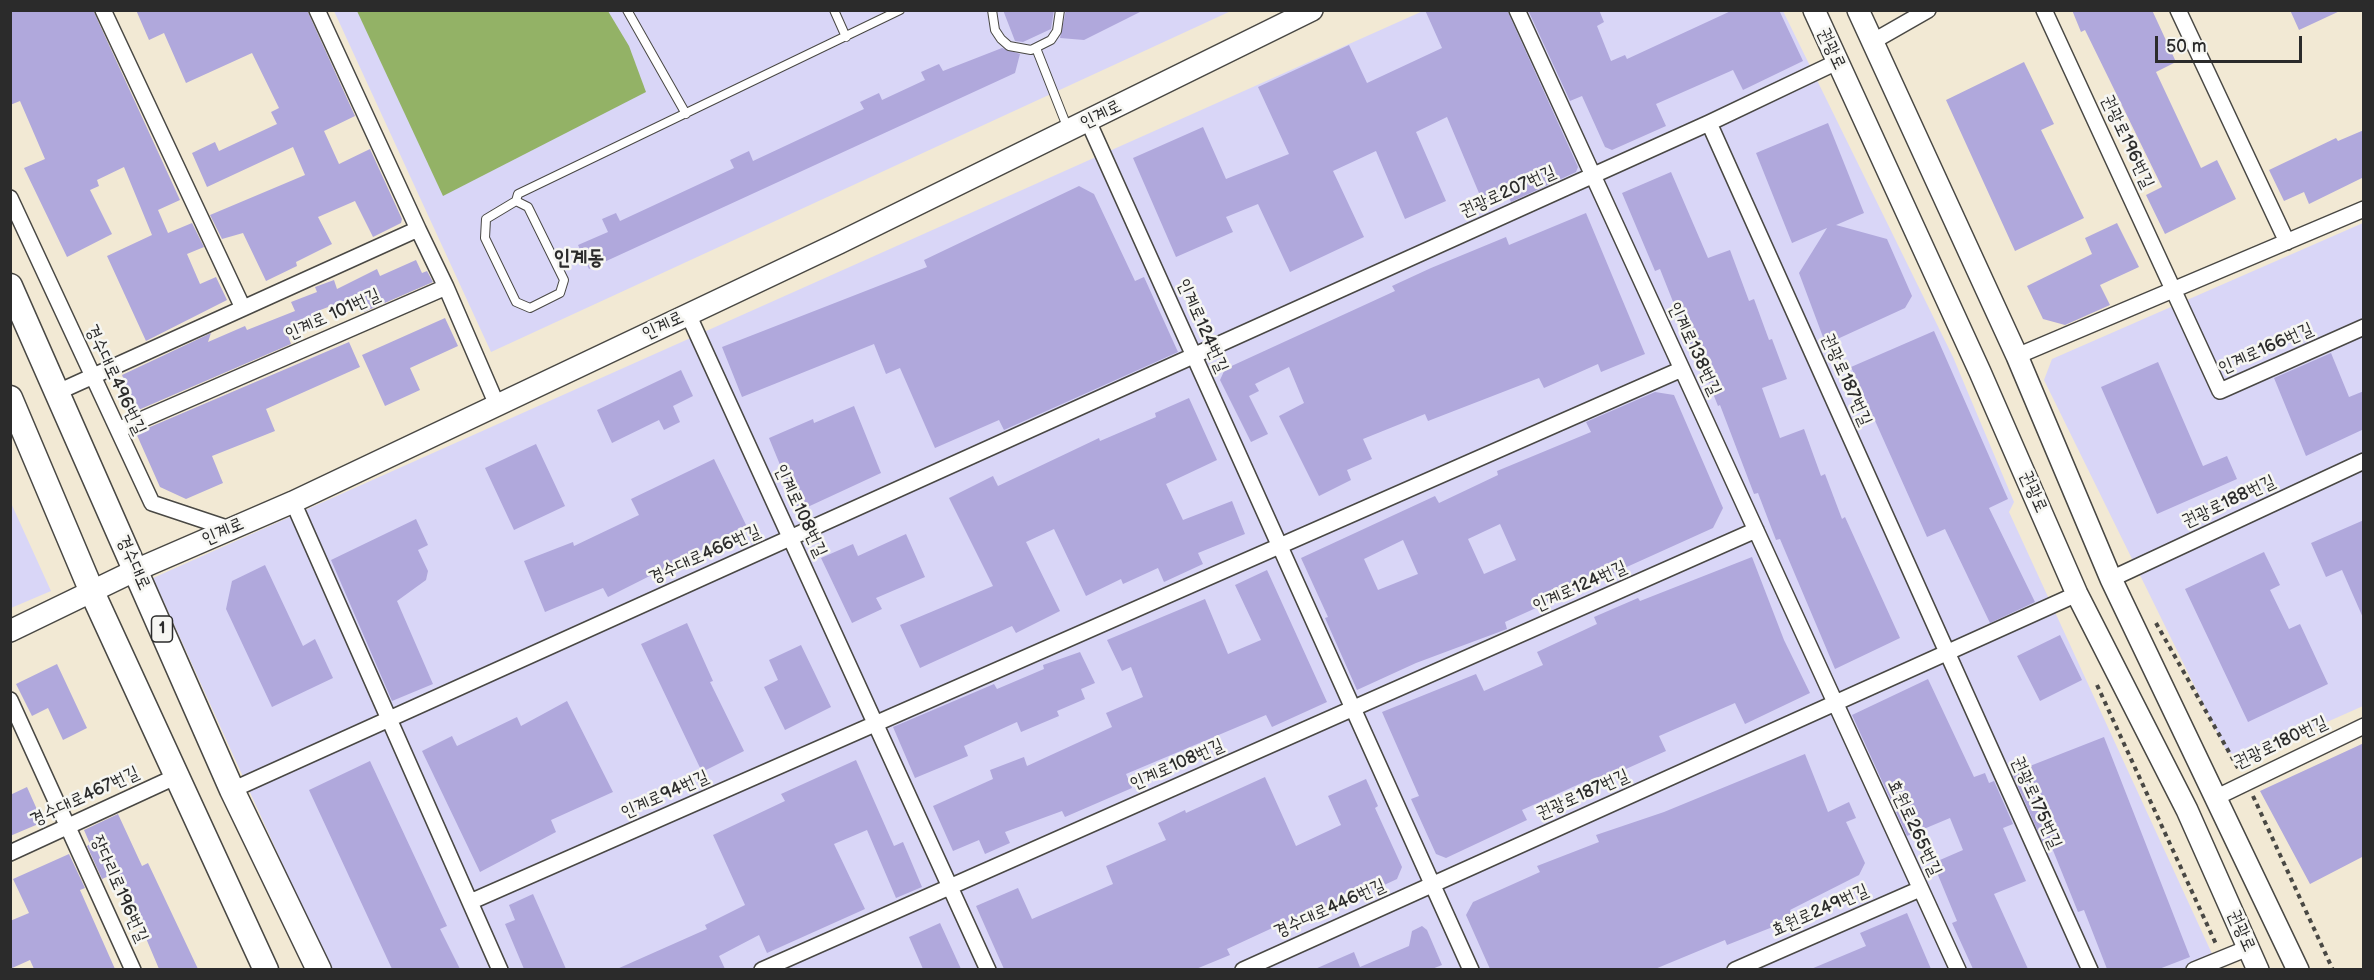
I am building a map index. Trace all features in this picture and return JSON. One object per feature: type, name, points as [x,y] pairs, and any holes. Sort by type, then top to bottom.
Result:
[{"type":"main road","name":"경수대로","points":[[10,286],[232,790],[319,969]]},
{"type":"main road","points":[[13,409],[175,777],[266,969]]},
{"type":"street","points":[[103,10],[243,308]]},
{"type":"street","points":[[316,10],[446,287],[497,405]]},
{"type":"street","name":"인계로","points":[[10,632],[136,570],[293,502],[688,314],[1069,131],[1312,10]]},
{"type":"street","name":"인계로138번길","points":[[1517,10],[1835,703]]},
{"type":"street","name":"권광로","points":[[1814,10],[1980,372],[2077,594],[2187,810],[2259,969]]},
{"type":"street","name":"권광로","points":[[1858,10],[2017,356],[2111,579],[2298,969]]},
{"type":"street","points":[[1872,42],[1928,10]]},
{"type":"street","name":"권광로196번길","points":[[2044,10],[2174,290]]},
{"type":"street","points":[[2178,10],[2287,242]]},
{"type":"street","name":"권광로207번길","points":[[1194,355],[1593,176],[1837,62]]},
{"type":"street","name":"인계로124번길","points":[[1088,121],[1433,884]]},
{"type":"street","name":"권광로187번길","points":[[1709,123],[1947,652]]},
{"type":"street","name":"경수대로496번길","points":[[10,198],[152,503],[230,529]]},
{"type":"street","points":[[2017,356],[2364,209]]},
{"type":"street","points":[[58,392],[418,229]]},
{"type":"street","name":"인계로 101번길","points":[[118,430],[446,287]]},
{"type":"street","name":"인계로166번길","points":[[2174,290],[2220,391],[2364,327]]},
{"type":"street","name":"인계로108번길","points":[[688,314],[988,969]]},
{"type":"street","name":"경수대로466번길","points":[[232,790],[1194,355]]},
{"type":"street","points":[[876,724],[1682,369]]},
{"type":"street","name":"권광로188번길","points":[[2111,579],[2364,461]]},
{"type":"street","points":[[293,502],[500,969]]},
{"type":"street","name":"인계로124번길","points":[[1353,708],[1756,530]]},
{"type":"street","name":"권광로187번길","points":[[1433,884],[2077,594]]},
{"type":"street","name":"권광로175번길","points":[[1947,652],[2090,969]]},
{"type":"street","points":[[10,700],[69,824]]},
{"type":"street","name":"효원로265번길","points":[[1835,703],[1958,969]]},
{"type":"street","name":"인계로108번길","points":[[950,886],[1353,708]]},
{"type":"street","name":"인계로94번길","points":[[471,902],[876,724]]},
{"type":"street","name":"권광로180번길","points":[[2217,797],[2364,726]]},
{"type":"street","name":"경수대로467번길","points":[[10,853],[175,777]]},
{"type":"street","name":"장다리로196번길","points":[[69,824],[133,969]]},
{"type":"street","points":[[1433,884],[1471,969]]},
{"type":"street","name":"경수대로446번길","points":[[1243,969],[1433,884]]},
{"type":"street","points":[[762,969],[950,886]]},
{"type":"street","name":"효원로249번길","points":[[1734,969],[1920,889]]},
{"type":"street","points":[[2194,969],[2248,948]]},
{"type":"lane","points":[[627,10],[686,114]]},
{"type":"lane","points":[[834,10],[846,37]]},
{"type":"lane","points":[[516,201],[528,207],[564,280],[560,293],[530,308],[516,302],[484,238],[486,219],[516,201],[518,194],[900,10]]},
{"type":"lane","points":[[992,10],[995,30],[1001,39],[1020,49],[1036,48],[1051,40],[1057,31],[1060,10]]},
{"type":"lane","points":[[1036,48],[1069,131]]},
{"type":"path","points":[[2097,685],[2217,944]]},
{"type":"shaded area","points":[[334,11],[1231,11],[491,352]]},
{"type":"shaded area","points":[[1423,11],[1783,11],[1953,357],[2014,502],[2009,512],[2219,969],[330,969],[153,578]]},
{"type":"shaded area","points":[[2363,223],[2363,706],[2246,758],[2227,752],[2044,380],[2052,359]]},
{"type":"shaded area","points":[[11,503],[51,591],[10,608]]},
{"type":"green space","points":[[357,11],[608,11],[629,46],[646,92],[443,196]]},
{"type":"building","points":[[10,10],[93,10],[180,200],[158,210],[168,233],[192,223],[204,247],[187,254],[200,284],[216,277],[227,300],[146,341],[107,256],[152,235],[124,167],[97,180],[99,186],[90,190],[112,234],[67,257],[24,168],[45,159],[20,101],[10,105]]},
{"type":"building","points":[[136,10],[307,10],[355,116],[324,131],[339,164],[370,149],[402,219],[401,223],[373,237],[355,201],[318,217],[332,244],[296,262],[297,266],[266,281],[243,233],[222,239],[210,215],[305,175],[293,147],[207,187],[192,153],[215,142],[219,151],[277,124],[271,112],[279,108],[252,53],[186,83],[164,33],[149,40]]},
{"type":"building","points":[[1003,10],[1054,10],[1051,29],[1023,42],[1015,41]]},
{"type":"building","points":[[1066,10],[1144,10],[1084,40],[1060,38]]},
{"type":"building","points":[[1425,10],[1507,10],[1578,167],[1576,172],[1511,202],[1508,195],[1484,205],[1447,117],[1416,132],[1446,201],[1405,219],[1376,151],[1333,171],[1364,237],[1290,272],[1258,204],[1226,217],[1233,232],[1176,257],[1133,158],[1203,127],[1226,179],[1289,154],[1258,87],[1349,45],[1367,83],[1442,48]]},
{"type":"building","points":[[1528,10],[1599,10],[1604,22],[1597,26],[1611,61],[1625,55],[1627,59],[1733,10],[1779,10],[1803,61],[1743,90],[1733,70],[1656,104],[1666,126],[1612,150],[1605,147],[1582,96],[1570,101]]},
{"type":"building","points":[[2072,10],[2152,10],[2176,62],[2156,72],[2201,168],[2217,160],[2236,199],[2165,234],[2146,195],[2162,187],[2085,30],[2081,32]]},
{"type":"building","points":[[2290,10],[2342,10],[2299,30]]},
{"type":"building","points":[[1002,48],[1020,54],[1015,73],[589,269],[578,245],[608,232],[602,219],[616,213],[620,221],[734,168],[730,160],[749,151],[753,161],[864,109],[860,102],[879,93],[882,100],[925,80],[921,72],[939,64],[943,71]]},
{"type":"building","points":[[2024,62],[2054,124],[2041,130],[2084,218],[2015,251],[1946,100]]},
{"type":"building","points":[[1828,123],[1864,213],[1836,225],[1887,239],[1912,296],[1905,308],[1833,341],[1823,337],[1799,273],[1827,228],[1792,243],[1756,153]]},
{"type":"building","points":[[2364,130],[2364,177],[2309,204],[2304,192],[2284,201],[2269,170],[2336,138],[2338,141]]},
{"type":"building","points":[[1671,172],[1708,258],[1730,250],[1749,301],[1754,299],[1769,340],[1772,339],[1787,379],[1762,388],[1780,438],[1804,429],[1821,476],[1825,474],[1842,519],[1845,517],[1900,638],[1835,669],[1780,539],[1776,540],[1758,493],[1754,494],[1720,405],[1718,406],[1700,361],[1697,362],[1660,269],[1655,271],[1622,193]]},
{"type":"building","points":[[1079,186],[1094,194],[1135,281],[1144,277],[1178,352],[1004,430],[999,420],[935,448],[900,368],[886,374],[874,344],[742,397],[722,347],[927,267],[924,260]]},
{"type":"building","points":[[1586,213],[1645,354],[1601,372],[1598,364],[1544,388],[1539,378],[1428,421],[1425,414],[1363,439],[1372,459],[1347,470],[1351,480],[1319,496],[1279,416],[1304,403],[1289,367],[1255,384],[1259,391],[1249,396],[1268,434],[1251,442],[1220,380],[1225,369],[1395,291],[1392,286],[1431,268],[1506,237],[1509,245]]},
{"type":"building","points":[[2117,223],[2139,267],[2100,285],[2110,305],[2065,325],[2043,319],[2027,286],[2092,254],[2085,238]]},
{"type":"building","points":[[416,260],[422,273],[427,271],[433,282],[364,312],[357,296],[315,312],[318,321],[287,333],[291,344],[136,411],[122,375],[211,333],[208,342],[245,326],[247,330],[295,311],[291,302],[317,292],[315,287],[334,280],[337,289],[377,269],[380,276]]},
{"type":"building","points":[[445,318],[458,346],[410,368],[420,390],[385,406],[362,355]]},
{"type":"building","points":[[1934,331],[2008,499],[1989,508],[2035,602],[1990,623],[1945,529],[1927,537],[1851,367]]},
{"type":"building","points":[[349,342],[360,367],[266,409],[275,431],[212,456],[223,483],[186,499],[160,487],[136,433]]},
{"type":"building","points":[[2331,353],[2349,397],[2364,391],[2364,429],[2306,456],[2274,378]]},
{"type":"building","points":[[2158,362],[2203,466],[2227,456],[2237,479],[2157,514],[2101,387]]},
{"type":"building","points":[[681,370],[693,396],[673,406],[680,422],[664,430],[659,420],[612,443],[597,410]]},
{"type":"building","points":[[1655,392],[1674,395],[1723,508],[1713,528],[1505,622],[1507,629],[1416,663],[1357,690],[1325,618],[1328,617],[1301,558],[1435,496],[1439,503],[1498,475],[1497,471],[1591,432],[1586,422]],"holes":[[[1500,524],[1516,560],[1484,574],[1468,539]],[[1403,540],[1418,574],[1378,590],[1364,559]]]},
{"type":"building","points":[[1189,398],[1217,460],[1166,484],[1183,520],[1232,501],[1245,534],[1198,553],[1203,564],[1164,582],[1158,568],[1123,584],[1121,579],[1086,596],[1054,529],[1026,542],[1060,611],[1016,633],[1012,626],[920,668],[900,625],[993,586],[949,498],[993,476],[998,486],[1099,438],[1100,441],[1156,417],[1155,413]]},
{"type":"building","points":[[854,406],[881,473],[799,511],[769,438],[813,419],[814,423]]},
{"type":"building","points":[[536,444],[565,506],[514,530],[485,468]]},
{"type":"building","points":[[714,459],[747,527],[608,597],[603,588],[545,612],[524,561],[573,542],[574,546],[639,515],[631,499]]},
{"type":"building","points":[[416,519],[428,545],[418,550],[428,571],[426,580],[397,601],[433,684],[392,701],[331,560]]},
{"type":"building","points":[[2364,520],[2364,620],[2342,570],[2326,577],[2311,543]]},
{"type":"building","points":[[906,534],[925,577],[876,598],[882,609],[852,623],[821,558],[853,544],[858,556]]},
{"type":"building","points":[[2264,552],[2280,585],[2270,590],[2289,629],[2300,624],[2328,684],[2248,722],[2185,589]]},
{"type":"building","points":[[1752,557],[1784,640],[1810,693],[1745,724],[1735,703],[1659,736],[1666,751],[1588,786],[1586,781],[1522,810],[1527,820],[1446,858],[1436,854],[1411,799],[1419,796],[1382,712],[1476,674],[1484,691],[1543,665],[1537,652],[1597,624],[1594,617],[1638,598],[1640,601]]},
{"type":"building","points":[[265,565],[303,646],[315,639],[333,678],[272,707],[226,609],[232,581]]},
{"type":"building","points":[[1267,570],[1327,702],[1272,727],[1266,715],[1126,774],[1132,788],[1065,817],[1062,811],[1005,832],[1010,843],[985,854],[979,840],[953,851],[933,806],[993,779],[990,770],[1024,757],[1027,766],[1112,727],[1106,713],[1143,697],[1131,667],[1122,671],[1107,640],[1205,599],[1228,654],[1261,640],[1235,585]]},
{"type":"building","points":[[687,623],[713,681],[710,682],[744,751],[702,772],[641,644]]},
{"type":"building","points":[[2060,635],[2082,680],[2040,701],[2017,656]]},
{"type":"building","points":[[801,645],[831,707],[785,730],[764,687],[778,680],[769,660]]},
{"type":"building","points":[[1080,652],[1095,683],[1081,689],[1085,699],[1057,711],[1059,716],[1021,732],[1017,722],[964,746],[968,756],[915,778],[893,727],[994,684],[997,689],[1044,669],[1043,665]]},
{"type":"building","points":[[57,664],[87,728],[63,740],[48,708],[32,716],[16,684]]},
{"type":"building","points":[[1928,679],[1974,777],[1985,773],[1989,783],[1994,781],[2013,824],[2003,828],[2026,881],[1994,894],[2028,969],[1973,969],[1952,923],[1957,921],[1933,863],[1963,850],[1950,818],[1907,836],[1852,715]]},
{"type":"building","points":[[567,701],[613,792],[551,820],[556,832],[480,872],[422,751],[452,736],[457,746],[517,717],[521,726]]},
{"type":"building","points":[[2104,737],[2190,957],[2159,969],[2107,969],[2084,910],[2078,912],[2050,843],[2044,845],[2012,773]]},
{"type":"building","points":[[2364,743],[2364,856],[2310,884],[2260,791]]},
{"type":"building","points":[[1805,754],[1828,812],[1849,802],[1856,818],[1846,822],[1865,863],[1859,875],[1790,910],[1793,919],[1727,945],[1725,940],[1655,969],[1490,969],[1466,915],[1473,902],[1540,872],[1537,866],[1599,842],[1596,835],[1664,812]]},
{"type":"building","points":[[856,760],[894,846],[903,842],[922,887],[896,898],[867,830],[834,844],[865,909],[767,953],[759,935],[719,956],[725,969],[617,969],[707,929],[705,925],[745,905],[713,835],[785,801],[781,794]]},
{"type":"building","points":[[370,761],[447,926],[440,929],[460,969],[392,969],[309,790]]},
{"type":"building","points":[[1265,777],[1296,846],[1341,825],[1328,796],[1366,779],[1378,806],[1375,808],[1402,867],[1397,879],[1333,909],[1331,903],[1281,924],[1227,949],[1230,955],[1196,969],[1004,969],[976,906],[1018,888],[1032,919],[1113,884],[1106,866],[1166,840],[1158,823],[1185,810],[1186,813]]},
{"type":"building","points":[[27,787],[39,814],[36,825],[10,836],[10,795]]},
{"type":"building","points":[[118,814],[142,866],[148,863],[198,969],[159,969],[118,872],[102,879],[87,846],[90,844],[84,830]]},
{"type":"building","points":[[69,854],[85,888],[80,890],[115,969],[34,969],[30,960],[10,969],[10,921],[29,913],[13,879]]},
{"type":"building","points":[[533,894],[566,969],[524,969],[505,924],[515,920],[509,905]]},
{"type":"building","points":[[1907,913],[1931,969],[1811,969],[1866,946],[1860,933]]},
{"type":"building","points":[[940,923],[961,969],[923,969],[909,937]]},
{"type":"building","points":[[1422,926],[1427,930],[1442,965],[1432,969],[1315,969],[1354,952],[1360,967],[1409,946],[1412,931]]},
{"type":"district","name":"인계동","points":[[579,259]]}]
